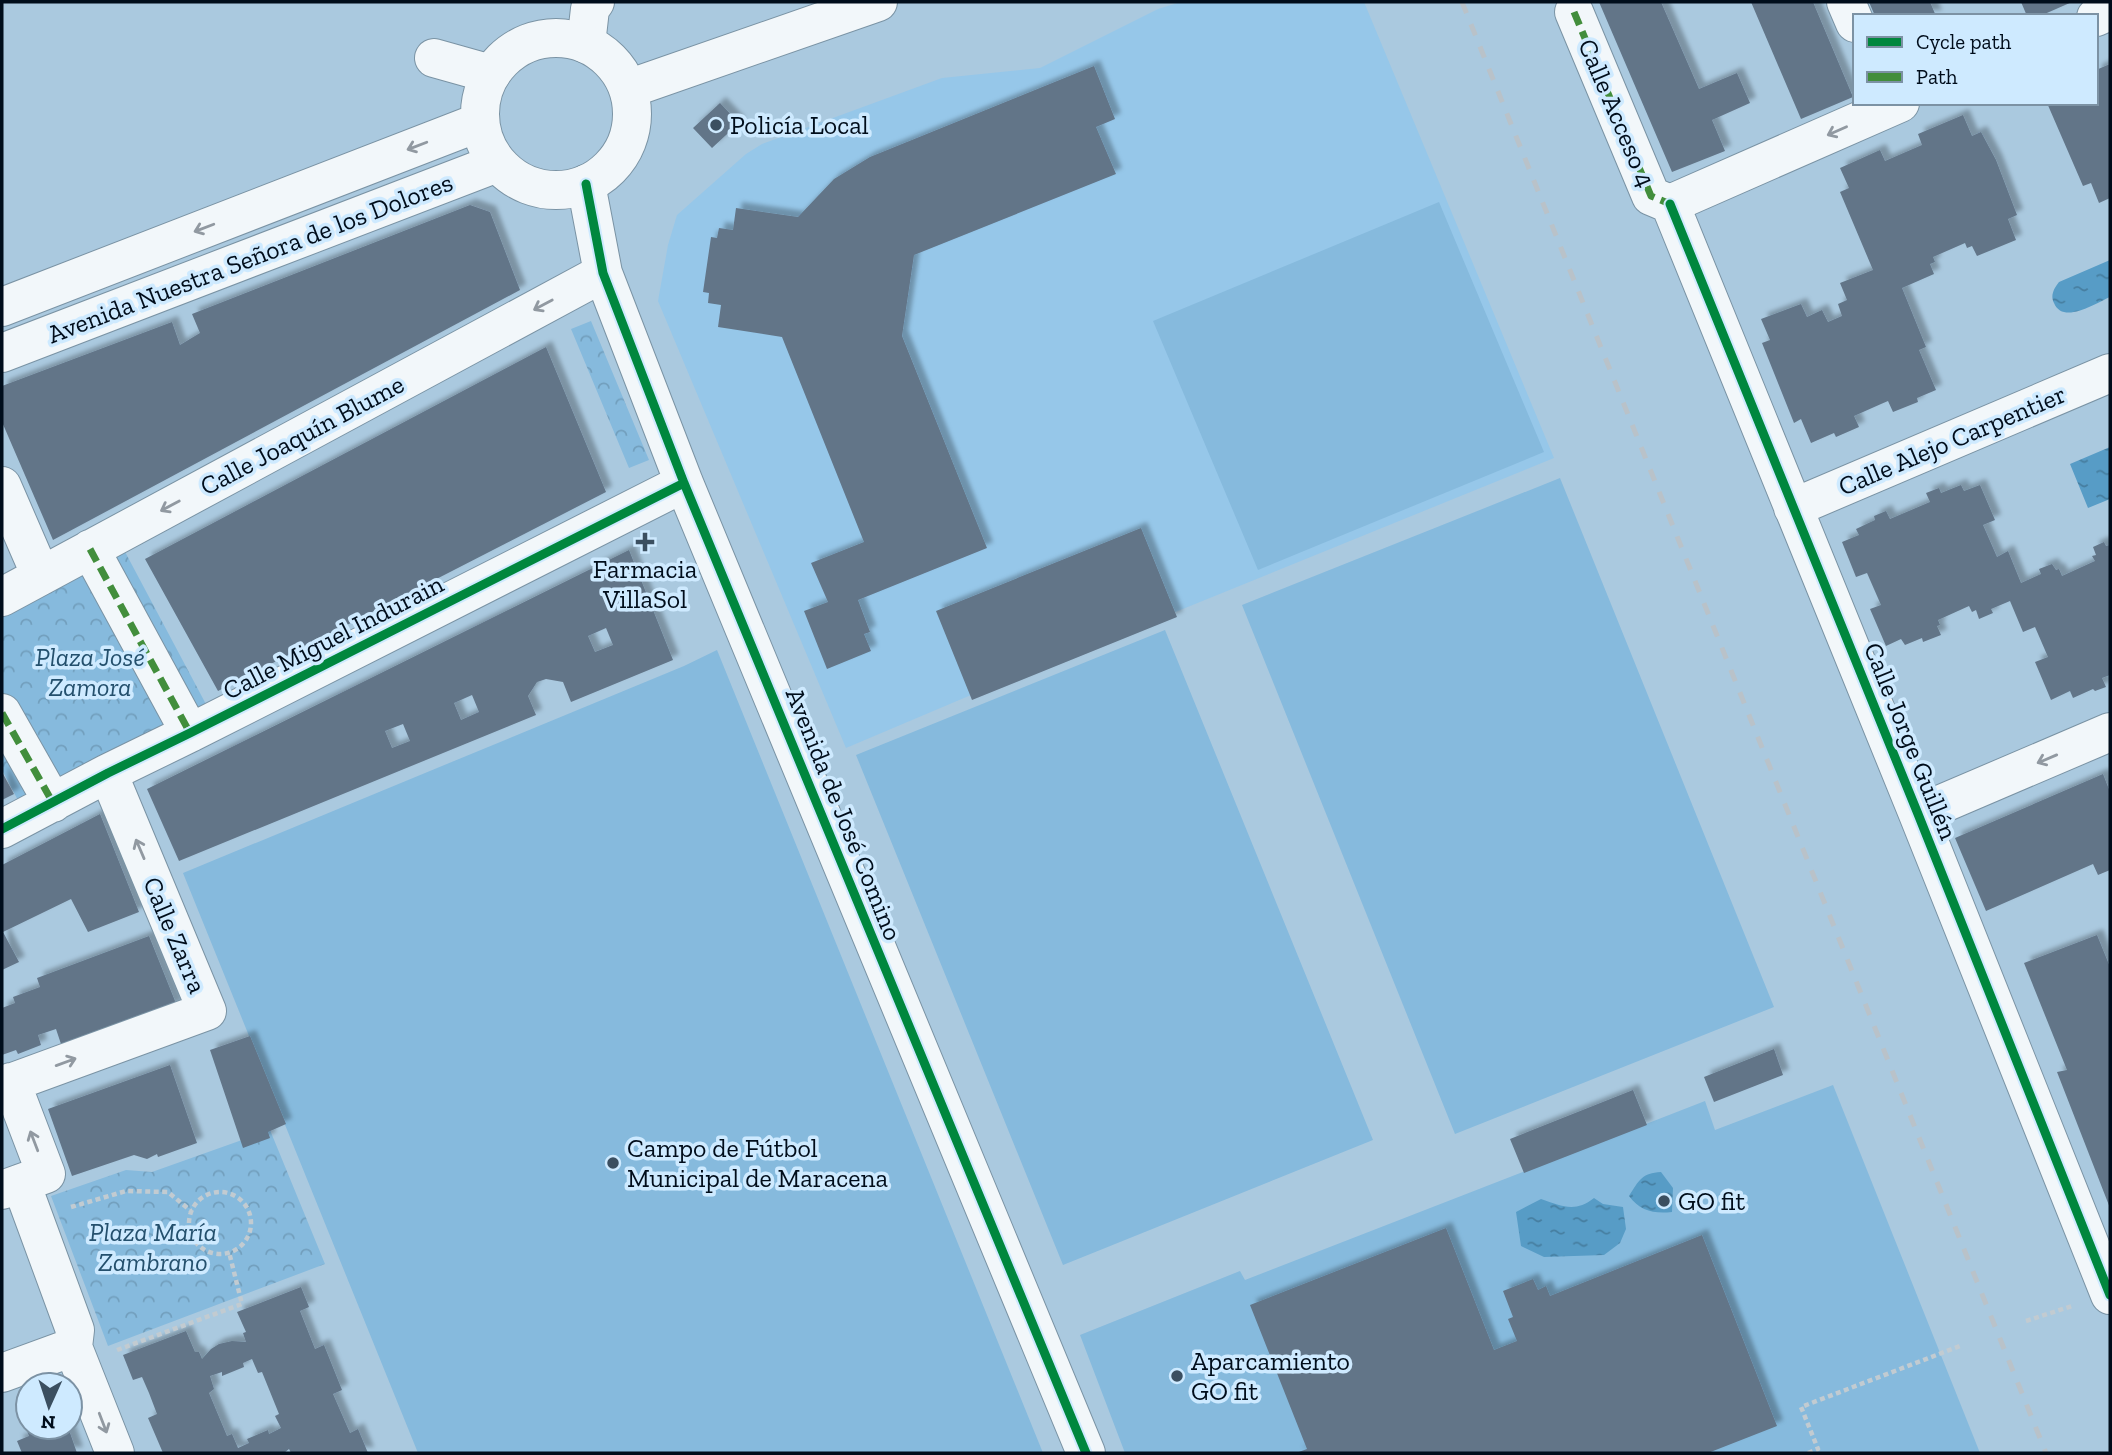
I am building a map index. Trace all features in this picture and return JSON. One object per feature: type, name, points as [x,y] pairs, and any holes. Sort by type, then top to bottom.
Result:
[{"type":"street","points":[[586,44],[590,9],[595,2]]},
{"type":"street","points":[[628,89],[878,2]]},
{"type":"street","points":[[1846,2],[1853,18]]},
{"type":"street","name":"Calle Acceso 4","points":[[1574,12],[1651,196],[1670,204]]},
{"type":"street","points":[[566,39],[586,44],[604,55],[618,70],[628,89],[633,111],[630,134],[621,155],[605,172],[586,184],[562,190],[538,188],[516,178],[497,163],[485,143],[480,122],[482,97],[491,74],[506,58],[523,46],[544,40],[566,39]]},
{"type":"street","points":[[434,58],[491,74]]},
{"type":"street","points":[[1670,204],[1893,105]]},
{"type":"street","name":"Avenida Nuestra Señora de los Dolores","points":[[2,307],[480,122]]},
{"type":"street","name":"Avenida Nuestra Señora de los Dolores","points":[[2,353],[497,163]]},
{"type":"street","name":"Avenida de José Comino","points":[[586,184],[603,273],[684,482],[1086,1453]]},
{"type":"street","name":"Calle Jorge Guillén","points":[[1670,204],[1919,814],[2110,1294]]},
{"type":"street","name":"Calle Joaquín Blume","points":[[2,597],[603,273]]},
{"type":"street","name":"Calle Alejo Carpentier","points":[[1793,508],[2110,373]]},
{"type":"street","name":"Calle Miguel Indurain","points":[[2,829],[684,482]]},
{"type":"street","points":[[2,486],[41,576]]},
{"type":"street","points":[[90,549],[190,733]]},
{"type":"street","points":[[2,713],[53,803]]},
{"type":"street","points":[[1919,814],[2110,733]]},
{"type":"street","name":"Calle Zarra","points":[[7,1084],[207,1012],[108,773]]},
{"type":"street","points":[[7,1084],[46,1174],[11,1187],[75,1330],[74,1347],[115,1453]]},
{"type":"street","points":[[2,1373],[74,1347]]},
{"type":"path","points":[[63,1209],[126,1191],[168,1192],[191,1211]]},
{"type":"path","points":[[225,1191],[244,1201],[252,1220],[251,1231],[246,1241],[238,1248],[219,1254],[209,1252],[194,1240],[188,1221],[191,1211],[204,1195],[225,1191]]},
{"type":"path","points":[[111,1352],[242,1304],[229,1252]]},
{"type":"path","points":[[2026,1321],[2110,1294]]},
{"type":"path","points":[[1808,1453],[1818,1449],[1801,1407],[1959,1346]]},
{"type":"shaded area","points":[[1181,2],[1364,2],[1554,458],[846,748],[658,301],[668,245],[677,215],[746,154],[762,144],[942,78],[1040,68],[1158,9]]},
{"type":"green space","points":[[1439,202],[1544,452],[1258,570],[1153,321]]},
{"type":"green space","points":[[591,321],[649,460],[629,468],[571,329]]},
{"type":"green space","points":[[1560,478],[1774,1007],[1455,1134],[1242,605]]},
{"type":"green space","name":"Plaza José Zamora","points":[[123,548],[208,708],[21,806],[2,770],[2,611]]},
{"type":"green space","points":[[1165,630],[1373,1140],[1063,1265],[856,755]]},
{"type":"green space","name":"Campo de Fútbol Municipal de Maracena","points":[[717,650],[1043,1453],[418,1453],[183,873]]},
{"type":"green space","name":"GO fit","points":[[1833,1085],[1980,1453],[1125,1453],[1080,1335],[1240,1271],[1245,1280],[1705,1101],[1715,1130]]},
{"type":"green space","name":"Plaza María Zambrano","points":[[270,1130],[325,1264],[108,1346],[51,1196],[126,1170],[152,1172]]},
{"type":"water","points":[[2110,260],[2110,297],[2072,312],[2058,309],[2052,298],[2059,282]]},
{"type":"water","points":[[2110,447],[2110,499],[2088,508],[2070,464]]},
{"type":"water","points":[[1661,1172],[1673,1188],[1672,1212],[1648,1210],[1629,1196],[1642,1178]]},
{"type":"water","points":[[1594,1198],[1603,1204],[1623,1207],[1626,1229],[1620,1243],[1604,1255],[1544,1257],[1521,1246],[1516,1212],[1541,1199],[1574,1207]]},
{"type":"building","points":[[1599,2],[1661,2],[1699,89],[1737,73],[1750,103],[1712,120],[1725,151],[1672,172]]},
{"type":"building","points":[[1751,2],[1813,2],[1853,97],[1801,119]]},
{"type":"building","points":[[1869,2],[1930,2],[1935,14],[1874,14]]},
{"type":"building","points":[[2021,2],[2072,2],[2045,14],[2026,14]]},
{"type":"building","points":[[2110,64],[2110,198],[2099,203],[2091,183],[2083,186],[2048,105],[2098,105],[2098,69]]},
{"type":"building","points":[[1094,66],[1115,119],[1096,127],[1116,174],[914,255],[902,336],[987,548],[858,600],[870,632],[864,634],[871,651],[827,669],[804,611],[828,602],[811,563],[864,542],[782,337],[718,327],[721,305],[708,303],[709,293],[703,292],[711,237],[717,238],[719,228],[733,230],[736,208],[798,217],[834,179],[870,157]]},
{"type":"building","name":"Policía Local","points":[[720,103],[739,123],[712,148],[693,128]]},
{"type":"building","points":[[1963,115],[1972,136],[1981,132],[1996,160],[2017,215],[2008,219],[2016,240],[1977,256],[1972,246],[1967,248],[1965,243],[1933,257],[1935,262],[1930,264],[1934,274],[1902,288],[1926,347],[1919,350],[1936,390],[1917,398],[1918,402],[1893,412],[1888,401],[1854,416],[1859,427],[1836,437],[1834,433],[1811,443],[1801,419],[1794,423],[1762,343],[1770,340],[1761,319],[1801,304],[1807,317],[1822,310],[1828,322],[1842,316],[1838,304],[1847,300],[1840,283],[1873,270],[1840,192],[1849,188],[1840,168],[1880,150],[1885,161],[1922,145],[1918,134]]},
{"type":"building","points":[[470,205],[490,212],[520,290],[53,540],[2,422],[2,386],[172,322],[180,345],[200,333],[192,314]]},
{"type":"building","points":[[546,347],[606,492],[218,691],[145,559]]},
{"type":"building","points":[[1961,485],[1964,491],[1980,485],[1995,520],[1983,525],[1997,557],[2008,551],[2021,583],[2041,574],[2039,569],[2052,564],[2056,570],[2059,569],[2062,576],[2095,561],[2092,556],[2096,555],[2093,547],[2104,542],[2106,546],[2110,545],[2110,675],[2102,678],[2106,687],[2095,691],[2093,689],[2073,698],[2070,691],[2051,700],[2035,662],[2048,657],[2035,627],[2023,632],[2010,601],[1991,609],[1993,613],[1979,619],[1976,610],[1972,612],[1969,606],[1938,620],[1940,625],[1937,626],[1941,635],[1923,642],[1922,638],[1905,645],[1901,639],[1886,646],[1870,609],[1881,605],[1867,573],[1856,577],[1842,542],[1859,535],[1856,529],[1875,520],[1874,516],[1886,511],[1890,519],[1930,502],[1926,493],[1939,488],[1941,493]]},
{"type":"building","points":[[1141,528],[1177,617],[972,700],[936,611]]},
{"type":"building","points":[[629,550],[673,660],[571,702],[563,682],[546,679],[537,682],[528,696],[536,715],[179,861],[147,789]],"holes":[[[606,628],[613,645],[595,652],[588,636]],[[472,695],[479,712],[461,720],[454,703]],[[403,724],[410,741],[392,748],[385,731]]]},
{"type":"building","points":[[2,772],[14,794],[2,800]]},
{"type":"building","points":[[2103,774],[2110,792],[2110,870],[2098,875],[2093,864],[1986,911],[1955,838]]},
{"type":"building","points":[[100,814],[139,912],[88,932],[71,899],[3,932],[19,962],[2,970],[2,865]]},
{"type":"building","points":[[2097,935],[2110,967],[2110,1208],[2057,1072],[2067,1070],[2024,963]]},
{"type":"building","points":[[149,936],[177,1006],[62,1047],[56,1029],[38,1035],[41,1045],[18,1054],[16,1050],[2,1055],[2,1008],[15,1003],[13,997],[40,987],[37,978]]},
{"type":"building","points":[[250,1036],[286,1124],[268,1132],[270,1138],[243,1148],[210,1050]]},
{"type":"building","points":[[1774,1049],[1783,1075],[1714,1102],[1704,1077]]},
{"type":"building","points":[[170,1065],[197,1143],[158,1157],[157,1154],[147,1159],[134,1155],[72,1176],[48,1109]]},
{"type":"building","points":[[1633,1090],[1647,1125],[1524,1173],[1510,1139]]},
{"type":"building","points":[[1446,1228],[1494,1350],[1517,1341],[1508,1319],[1513,1317],[1503,1291],[1533,1279],[1538,1290],[1546,1286],[1550,1296],[1702,1235],[1777,1426],[1708,1453],[1296,1453],[1307,1449],[1250,1305]]},
{"type":"building","points":[[301,1287],[309,1307],[300,1311],[315,1349],[324,1345],[342,1390],[333,1394],[350,1433],[358,1429],[368,1453],[291,1453],[289,1449],[284,1453],[163,1453],[148,1418],[157,1414],[149,1393],[142,1377],[133,1380],[123,1355],[186,1331],[195,1352],[199,1352],[202,1359],[219,1344],[246,1342],[243,1333],[246,1332],[237,1312]],"holes":[[[252,1359],[258,1373],[262,1372],[279,1414],[275,1416],[281,1428],[247,1439],[249,1443],[238,1448],[232,1434],[227,1436],[209,1393],[214,1389],[210,1376],[222,1372],[222,1376],[244,1367],[243,1363]]]},
{"type":"building","points":[[17,1441],[73,1441],[77,1453],[22,1453]]},
{"type":"railway","points":[[1462,2],[2046,1453]]},
{"type":"marked path","points":[[1574,12],[1651,196],[1670,204]]},
{"type":"marked path","points":[[90,549],[190,733]]},
{"type":"marked path","points":[[2,713],[53,803]]},
{"type":"cycle path","points":[[586,184],[603,273],[684,483],[1086,1453]]},
{"type":"cycle path","points":[[1670,204],[2110,1295]]},
{"type":"cycle path","points":[[2,829],[684,483]]},
{"type":"place","name":"Policía Local","points":[[716,125]]},
{"type":"place","name":"Farmacia VillaSol","points":[[645,542]]},
{"type":"place","name":"Campo de Fútbol Municipal de Maracena","points":[[613,1163]]},
{"type":"place","name":"GO fit","points":[[1664,1201]]},
{"type":"place","name":"Aparcamiento GO fit","points":[[1177,1376]]}]
